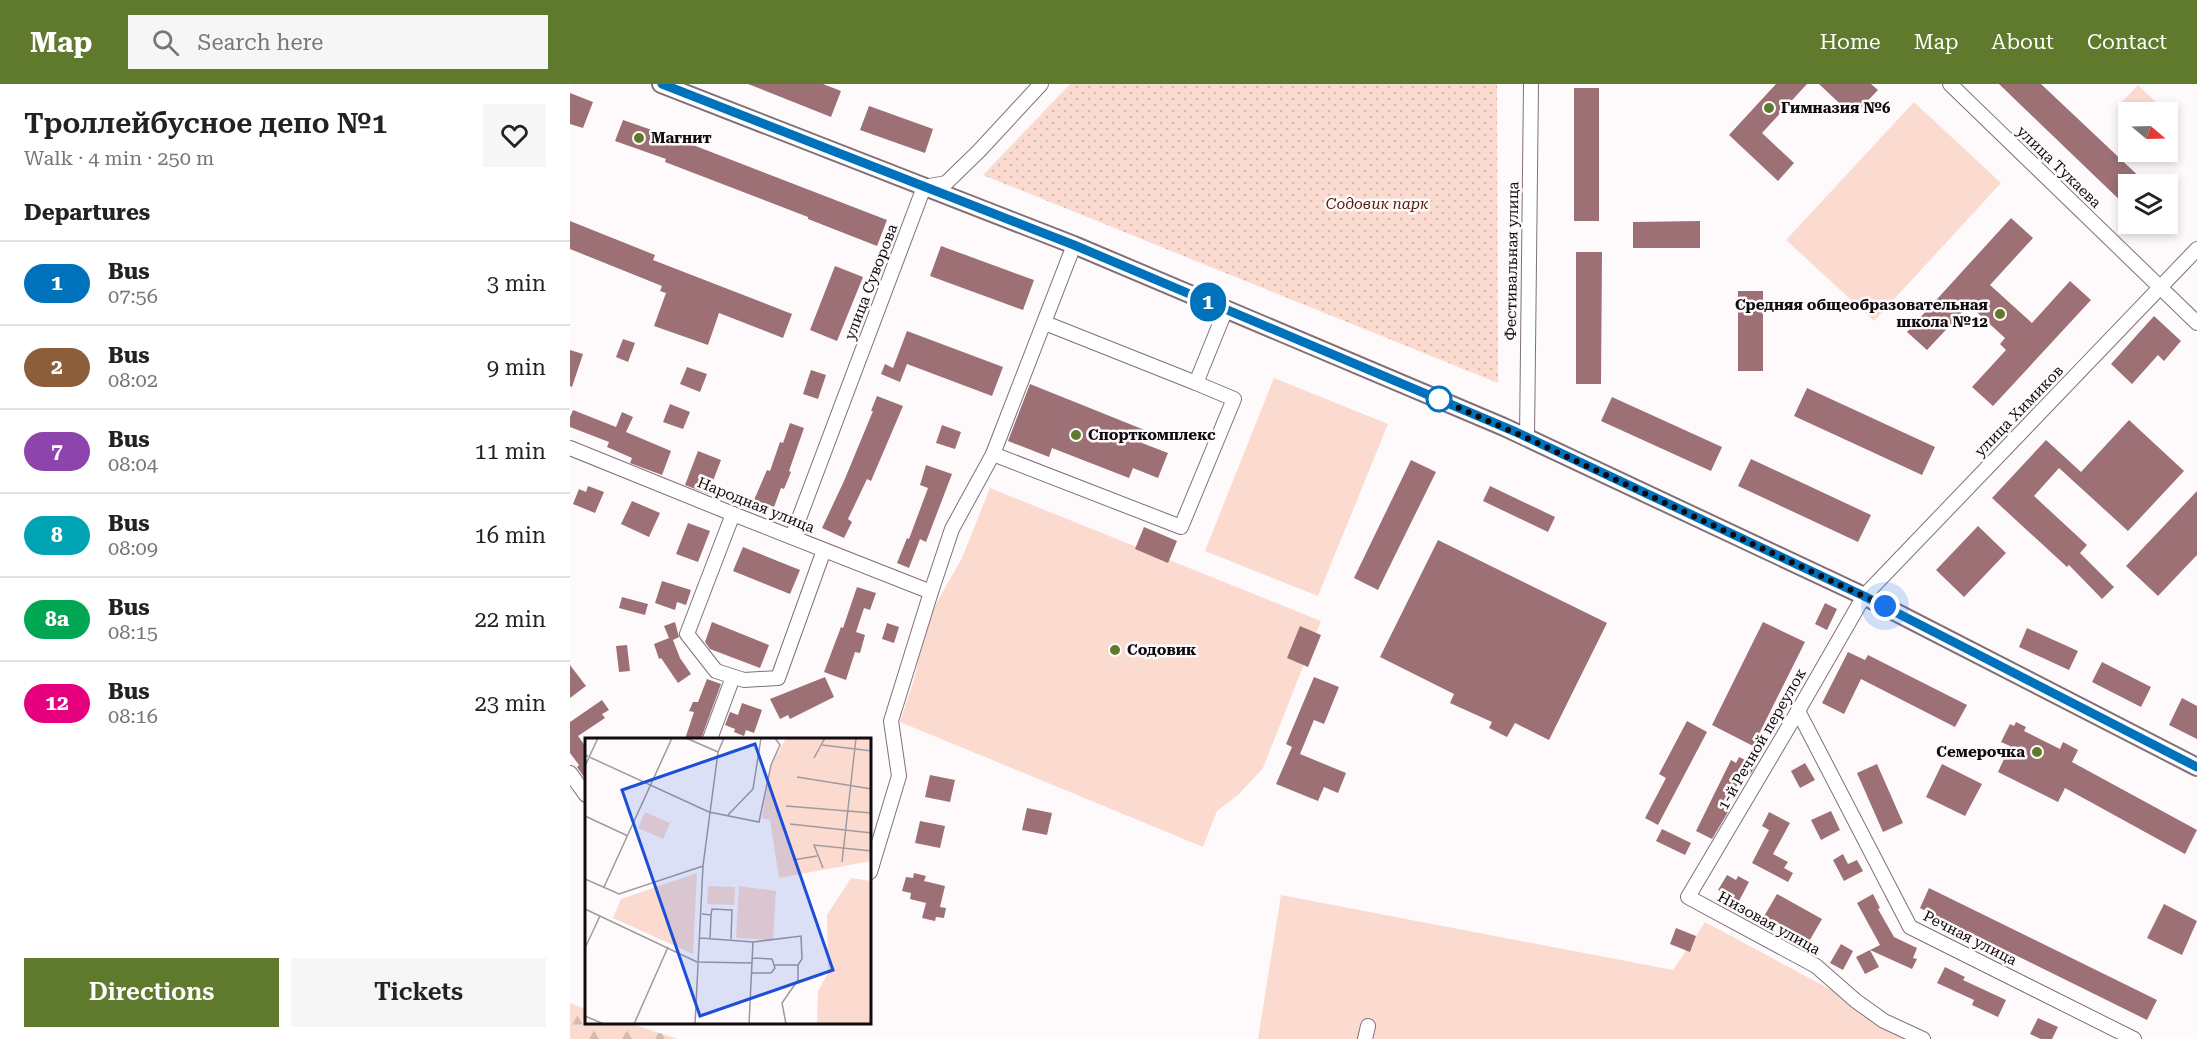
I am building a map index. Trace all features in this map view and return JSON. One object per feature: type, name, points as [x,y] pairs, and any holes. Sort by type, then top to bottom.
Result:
[{"type":"main road","points":[[662,84],[1074,245],[1527,438],[1864,596],[2197,766]]},
{"type":"street","points":[[924,187],[946,183],[1041,84]]},
{"type":"street","name":"Фестивальная улица","points":[[1527,438],[1530,84]]},
{"type":"street","name":"улица Тукаева","points":[[1950,84],[2160,289],[2197,322]]},
{"type":"street","points":[[946,183],[948,192],[955,199]]},
{"type":"street","name":"улица Суворова","points":[[792,537],[924,187]]},
{"type":"street","points":[[872,865],[899,776],[891,721],[931,591],[952,529],[993,454],[1074,245]]},
{"type":"street","name":"улица Химиков","points":[[1864,596],[2197,249]]},
{"type":"street","points":[[1196,383],[1227,309]]},
{"type":"street","points":[[993,454],[1181,526],[1234,399],[1045,323]]},
{"type":"street","name":"Народная улица","points":[[570,448],[931,591]]},
{"type":"street","points":[[733,514],[687,633],[716,671],[744,680],[778,678],[825,550]]},
{"type":"street","name":"1-й Речной переулок","points":[[1688,897],[1864,596]]},
{"type":"street","points":[[710,738],[733,676]]},
{"type":"street","name":"Речная улица","points":[[1798,711],[1910,927],[2134,1039]]},
{"type":"street","points":[[570,773],[585,794]]},
{"type":"street","name":"Низовая улица","points":[[1688,897],[1816,966],[1856,1001],[1884,1021],[1923,1039]]},
{"type":"green space","name":"Содовик парк","points":[[1070,84],[1497,84],[1498,383],[983,175]]},
{"type":"green space","points":[[2138,85],[2156,102],[2122,102]]},
{"type":"green space","points":[[1914,102],[2001,183],[1874,321],[1786,240]]},
{"type":"green space","points":[[1274,378],[1388,424],[1318,596],[1205,551]]},
{"type":"green space","name":"Содовик","points":[[990,488],[1321,621],[1263,768],[1238,795],[1217,811],[1203,847],[900,722],[914,679],[928,618],[962,558]]},
{"type":"green space","points":[[1281,895],[1673,970],[1705,922],[1923,1039],[1258,1039]]},
{"type":"green space","points":[[570,1003],[585,1009],[585,1024],[632,1024],[678,1039],[570,1039]]},
{"type":"building","points":[[748,84],[823,84],[841,91],[831,117]]},
{"type":"building","name":"Гимназия №6","points":[[1776,84],[1807,84],[1762,133],[1794,163],[1778,181],[1729,135]]},
{"type":"building","name":"Гимназия №6","points":[[1819,84],[1871,84],[1878,90],[1853,116]]},
{"type":"building","points":[[1999,84],[2041,84],[2118,157],[2118,162],[2124,162],[2136,174],[2118,174],[2118,198]]},
{"type":"building","points":[[1574,88],[1599,88],[1599,221],[1574,221]]},
{"type":"building","points":[[570,93],[593,102],[583,128],[570,124]]},
{"type":"building","points":[[869,106],[933,129],[925,153],[860,130]]},
{"type":"building","points":[[623,120],[887,220],[877,246],[665,162],[666,159],[615,141]]},
{"type":"building","name":"Средняя общеобразовательная школа №12","points":[[2011,218],[2033,238],[1990,285],[2032,323],[2070,281],[2091,300],[1993,406],[1972,387],[2006,350],[2000,344],[2005,338],[1969,305],[1927,350],[1907,332]]},
{"type":"building","points":[[570,221],[655,255],[653,260],[792,314],[783,338],[719,313],[708,345],[654,326],[666,293],[660,291],[662,286],[570,249]]},
{"type":"building","points":[[1700,221],[1700,248],[1633,248],[1633,222]]},
{"type":"building","points":[[941,246],[1034,280],[1023,310],[930,276]]},
{"type":"building","points":[[1576,252],[1602,252],[1601,384],[1576,384]]},
{"type":"building","points":[[835,266],[863,277],[837,341],[810,330]]},
{"type":"building","points":[[1738,291],[1763,291],[1763,371],[1738,371]]},
{"type":"building","points":[[2154,316],[2181,341],[2164,361],[2158,355],[2132,384],[2111,364]]},
{"type":"building","points":[[907,331],[1003,367],[992,396],[907,364],[900,382],[881,374],[885,364],[893,368]]},
{"type":"building","points":[[623,339],[635,343],[628,362],[616,357]]},
{"type":"building","points":[[570,350],[583,354],[572,387],[570,386]]},
{"type":"building","points":[[687,367],[707,374],[700,392],[680,384]]},
{"type":"building","points":[[811,370],[826,375],[818,399],[803,394]]},
{"type":"building","name":"Спорткомплекс","points":[[1030,384],[1147,431],[1142,443],[1168,453],[1158,478],[1133,468],[1129,478],[1052,448],[1049,457],[1008,441]]},
{"type":"building","points":[[1807,388],[1935,447],[1922,475],[1794,416]]},
{"type":"building","points":[[877,396],[903,406],[871,481],[867,479],[848,519],[852,522],[844,538],[822,528],[844,481]]},
{"type":"building","points":[[1612,397],[1722,447],[1711,471],[1601,421]]},
{"type":"building","points":[[670,404],[690,412],[683,429],[663,422]]},
{"type":"building","points":[[573,410],[616,427],[622,412],[633,417],[626,432],[671,451],[662,475],[630,463],[632,458],[607,447],[609,442],[570,427]]},
{"type":"building","points":[[2129,420],[2184,471],[2128,531],[2059,468],[2034,496],[2087,545],[2080,553],[2114,587],[2102,599],[2069,565],[2067,567],[1992,498],[2046,440],[2081,472]]},
{"type":"building","points":[[790,423],[804,428],[789,471],[791,472],[784,489],[781,488],[774,507],[754,500],[767,470],[770,471],[780,442],[783,443]]},
{"type":"building","points":[[942,425],[961,432],[955,449],[936,443]]},
{"type":"building","points":[[698,451],[721,460],[708,494],[685,485]]},
{"type":"building","points":[[1751,459],[1871,515],[1858,542],[1738,486]]},
{"type":"building","points":[[1411,460],[1436,472],[1378,590],[1354,578]]},
{"type":"building","points":[[926,465],[952,474],[926,542],[920,539],[909,568],[897,563],[907,538],[909,539],[928,488],[920,485]]},
{"type":"building","points":[[588,486],[604,492],[595,513],[573,504],[579,489],[586,492]]},
{"type":"building","points":[[1490,486],[1555,517],[1548,532],[1483,501]]},
{"type":"building","points":[[2197,491],[2197,555],[2158,596],[2126,566]]},
{"type":"building","points":[[632,501],[660,513],[649,537],[621,524]]},
{"type":"building","points":[[688,523],[710,531],[698,562],[676,554]]},
{"type":"building","points":[[1978,526],[2006,553],[1964,597],[1936,570]]},
{"type":"building","points":[[1144,527],[1177,541],[1168,563],[1135,549]]},
{"type":"building","points":[[1438,540],[1607,623],[1549,740],[1515,723],[1507,737],[1489,728],[1492,722],[1450,703],[1454,694],[1380,657]]},
{"type":"building","points":[[743,547],[800,570],[790,594],[733,571]]},
{"type":"building","points":[[662,581],[691,590],[686,605],[677,602],[675,610],[655,603]]},
{"type":"building","points":[[857,587],[876,593],[870,610],[864,608],[856,632],[865,635],[860,653],[855,652],[846,680],[824,672]]},
{"type":"building","points":[[622,597],[648,604],[645,615],[619,608]]},
{"type":"building","points":[[1825,603],[1837,609],[1827,630],[1815,624]]},
{"type":"building","points":[[675,622],[679,637],[673,640],[680,658],[691,674],[678,683],[661,658],[659,659],[654,644],[669,638],[664,626]]},
{"type":"building","points":[[712,622],[769,645],[760,668],[710,649],[705,642]]},
{"type":"building","points":[[1763,622],[1805,642],[1753,746],[1712,725]]},
{"type":"building","points":[[887,623],[899,627],[894,643],[882,639]]},
{"type":"building","points":[[1300,626],[1321,635],[1308,667],[1287,658]]},
{"type":"building","points":[[2027,628],[2078,651],[2069,670],[2019,647]]},
{"type":"building","points":[[627,645],[630,671],[619,672],[616,646]]},
{"type":"building","points":[[1848,652],[1865,660],[1868,655],[1967,705],[1955,727],[1861,679],[1844,714],[1822,703]]},
{"type":"building","points":[[2102,662],[2151,687],[2141,707],[2092,682]]},
{"type":"building","points":[[570,665],[586,686],[570,698]]},
{"type":"building","points":[[825,677],[834,697],[790,719],[788,715],[780,719],[770,699]]},
{"type":"building","points":[[1314,677],[1339,687],[1324,724],[1314,720],[1300,754],[1346,773],[1338,793],[1324,787],[1318,801],[1276,784],[1292,747],[1286,744]]},
{"type":"building","points":[[707,679],[721,684],[701,738],[685,738],[694,712],[689,711],[693,702],[698,702]]},
{"type":"building","points":[[2182,698],[2197,706],[2197,739],[2169,725]]},
{"type":"building","points":[[602,700],[609,710],[602,714],[605,718],[578,736],[585,746],[585,779],[570,753],[570,722]]},
{"type":"building","points":[[742,703],[762,710],[754,733],[746,730],[744,736],[725,725],[730,712],[738,715]]},
{"type":"building","points":[[1687,721],[1707,732],[1658,825],[1645,818],[1666,778],[1659,774]]},
{"type":"building","points":[[2016,722],[2026,727],[2024,731],[2060,749],[2063,742],[2078,750],[2072,762],[2197,830],[2185,854],[2065,788],[2058,802],[1998,772],[2010,746],[2001,742],[2010,724],[2014,726]]},
{"type":"building","points":[[1739,757],[1756,765],[1750,775],[1744,771],[1724,811],[1728,812],[1712,839],[1696,831],[1731,760],[1736,763]]},
{"type":"building","points":[[1805,763],[1815,780],[1800,788],[1791,771]]},
{"type":"building","points":[[1877,764],[1903,823],[1883,832],[1857,773]]},
{"type":"building","points":[[1942,764],[1982,784],[1965,816],[1926,797]]},
{"type":"building","points":[[930,775],[955,780],[950,802],[925,797]]},
{"type":"building","points":[[1027,808],[1052,813],[1047,835],[1022,830]]},
{"type":"building","points":[[1831,811],[1840,830],[1821,840],[1811,820]]},
{"type":"building","points":[[1769,812],[1790,823],[1773,854],[1788,862],[1784,868],[1793,873],[1788,882],[1752,863],[1769,830],[1762,826]]},
{"type":"building","points":[[920,821],[945,826],[940,848],[915,843]]},
{"type":"building","points":[[1662,829],[1691,843],[1685,855],[1656,841]]},
{"type":"building","points":[[1843,854],[1848,864],[1857,860],[1863,871],[1844,881],[1833,860]]},
{"type":"building","points":[[914,873],[926,876],[924,881],[945,886],[940,907],[946,908],[944,918],[936,917],[935,921],[922,918],[926,903],[910,899],[911,893],[902,891],[906,877],[913,878]]},
{"type":"building","points":[[1727,875],[1736,880],[1738,876],[1749,882],[1739,901],[1718,890]]},
{"type":"building","points":[[1929,888],[2157,1000],[2147,1020],[1920,908]]},
{"type":"building","points":[[1777,894],[1822,919],[1807,945],[1763,918]]},
{"type":"building","points":[[1873,894],[1880,908],[1878,909],[1894,937],[1917,948],[1913,958],[1917,959],[1912,969],[1870,950],[1880,945],[1857,903]]},
{"type":"building","points":[[2164,904],[2197,921],[2182,955],[2147,938]]},
{"type":"building","points":[[1676,928],[1696,936],[1690,952],[1670,944]]},
{"type":"building","points":[[1841,944],[1853,951],[1843,970],[1830,963]]},
{"type":"building","points":[[1870,950],[1879,967],[1865,974],[1856,957]]},
{"type":"building","points":[[1945,967],[1965,977],[1963,980],[2006,1000],[1998,1017],[1972,1005],[1974,1000],[1937,983]]},
{"type":"building","points":[[2038,1018],[2058,1027],[2052,1039],[2041,1039],[2030,1034]]},
{"type":"bus line","name":"1","points":[[662,84],[1074,245],[1516,432],[1864,596],[2197,767]]},
{"type":"place","name":"Гимназия №6","points":[[1769,108]]},
{"type":"place","name":"Магнит","points":[[639,138]]},
{"type":"place","name":"Средняя общеобразовательная школа №12","points":[[2000,314]]},
{"type":"place","name":"Спорткомплекс","points":[[1076,435]]},
{"type":"place","name":"Содовик","points":[[1115,650]]},
{"type":"place","name":"Семерочка","points":[[2037,752]]},
{"type":"route","points":[[1439,399],[1885,606]]}]
